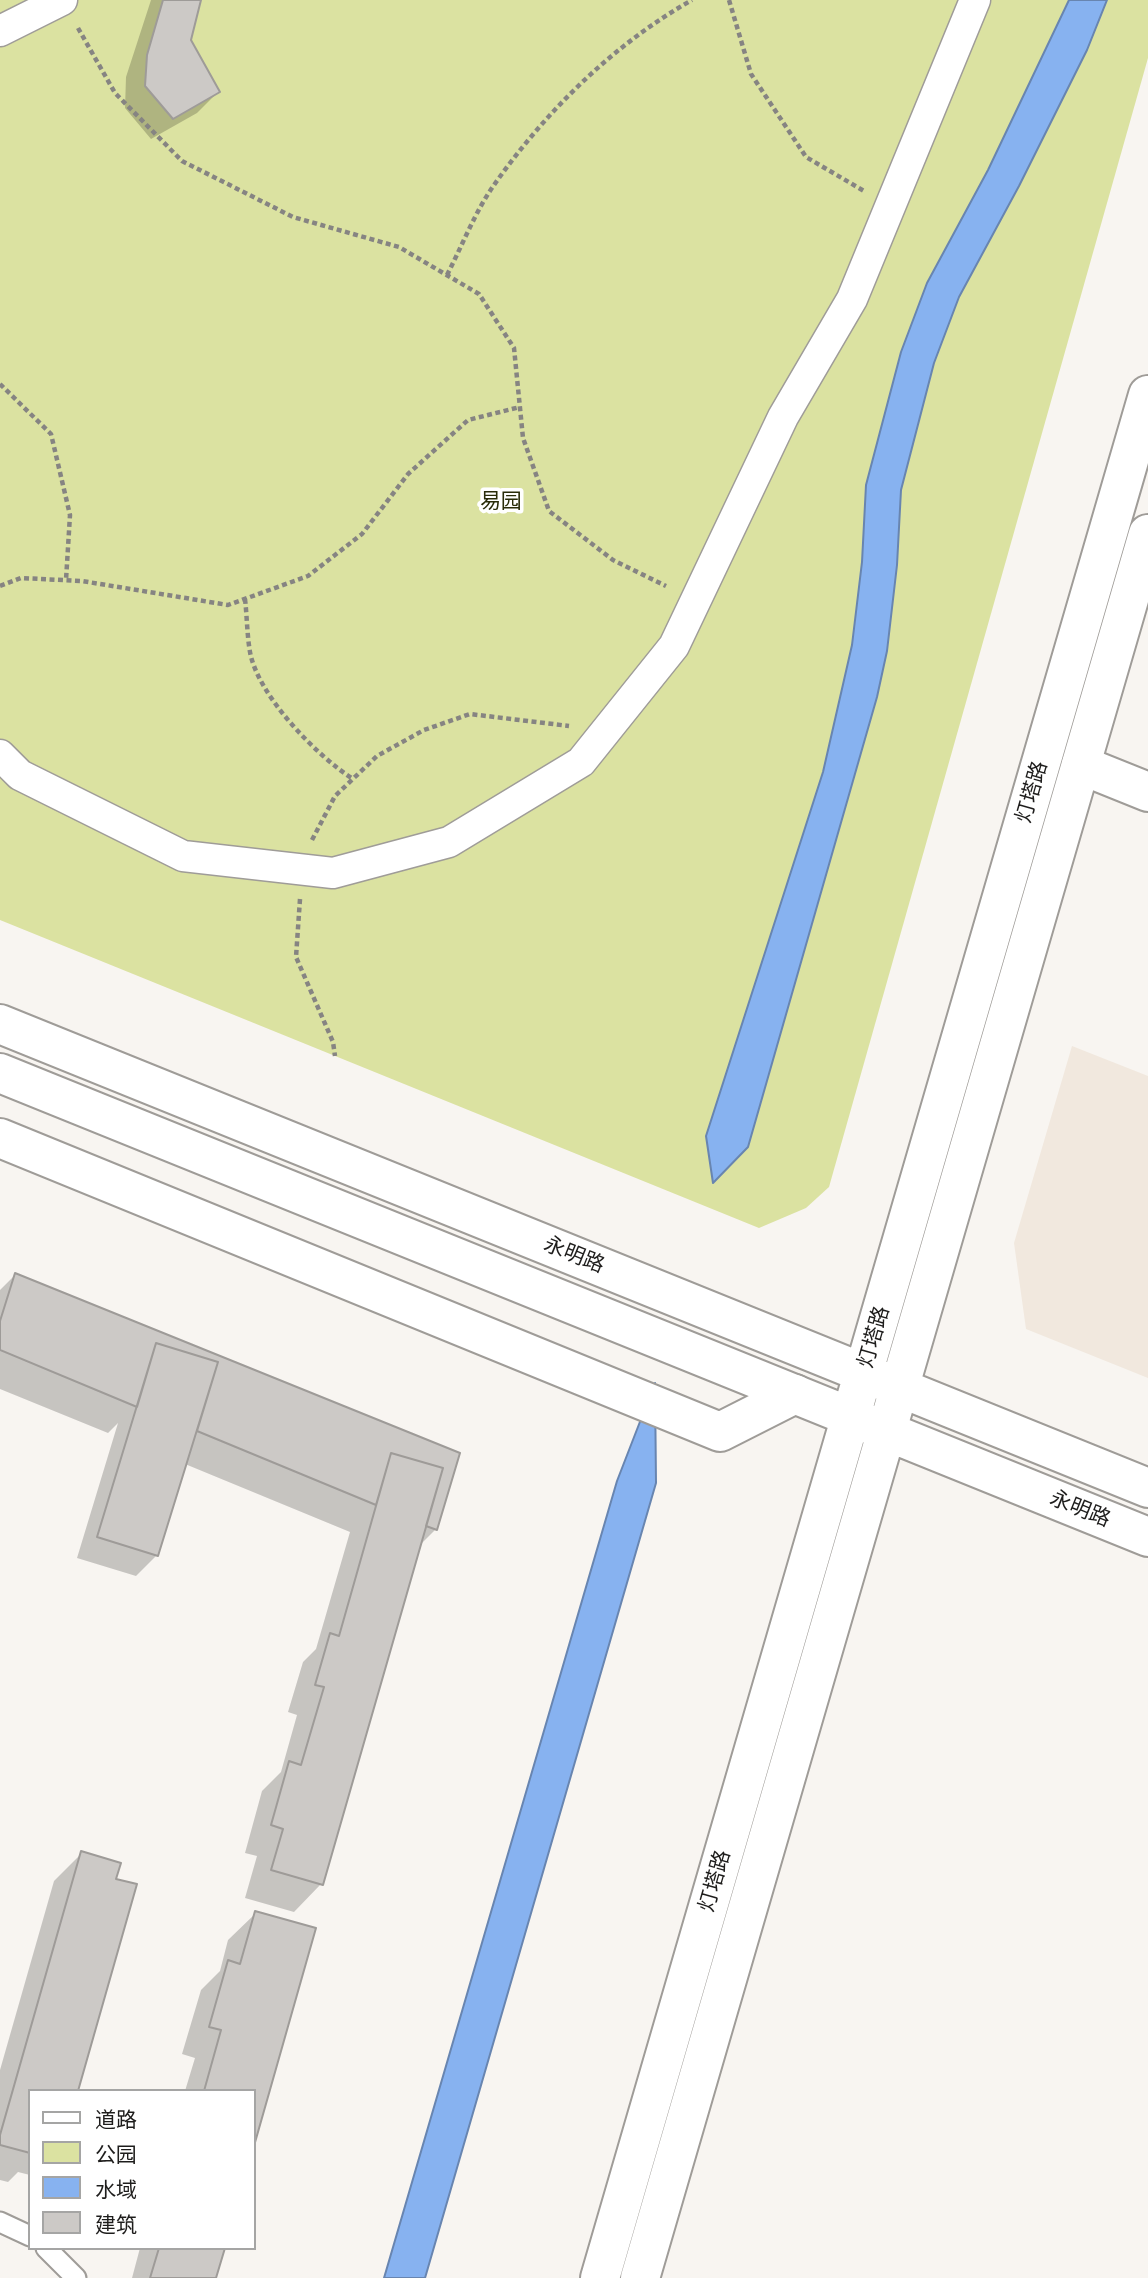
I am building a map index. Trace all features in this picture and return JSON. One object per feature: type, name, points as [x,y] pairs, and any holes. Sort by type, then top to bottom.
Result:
[{"type":"street","points":[[0,31],[62,0]]},
{"type":"street","points":[[0,755],[20,775],[183,856],[332,873],[449,842],[581,762],[674,646],[783,417],[852,299],[975,0]]},
{"type":"street","name":"灯塔路","points":[[600,2278],[1148,395]]},
{"type":"street","name":"灯塔路","points":[[640,2278],[1148,534]]},
{"type":"street","points":[[1081,765],[1148,792]]},
{"type":"street","name":"永明路","points":[[0,1024],[1148,1488]]},
{"type":"street","name":"永明路","points":[[0,1073],[1148,1537]]},
{"type":"street","points":[[0,1138],[720,1432],[795,1394]]},
{"type":"lane","points":[[0,2222],[28,2235]]},
{"type":"lane","points":[[48,2250],[76,2278]]},
{"type":"path","points":[[62,0],[116,93],[182,161],[293,218],[399,247],[479,294],[514,348],[523,438],[549,511],[613,560],[697,598]]},
{"type":"path","points":[[447,275],[494,186],[573,89],[656,20],[692,0]]},
{"type":"path","points":[[729,0],[751,74],[806,157],[851,185],[891,202]]},
{"type":"path","points":[[0,384],[51,434],[70,516],[65,580]]},
{"type":"path","points":[[0,586],[21,578],[65,580],[229,605],[308,576],[362,534],[408,474],[468,420],[520,407]]},
{"type":"path","points":[[245,599],[250,655],[275,705],[330,765],[354,779]]},
{"type":"shaded area","points":[[1072,1046],[1148,1076],[1148,1378],[1026,1329],[1014,1243]]},
{"type":"green space","name":"易园","points":[[0,0],[1148,0],[1148,58],[829,1187],[806,1208],[759,1228],[0,920]]},
{"type":"water","points":[[1069,0],[1107,0],[1087,50],[1019,186],[959,297],[934,363],[901,490],[897,565],[887,651],[877,697],[748,1147],[713,1183],[706,1136],[823,772],[852,645],[862,562],[866,485],[901,352],[927,283],[988,170]]},
{"type":"water","points":[[655,1383],[656,1483],[425,2278],[384,2278],[617,1481]]},
{"type":"building","points":[[163,0],[201,0],[191,40],[220,92],[173,119],[145,86],[147,55]]},
{"type":"building","points":[[15,1273],[460,1453],[437,1530],[426,1526],[443,1468],[391,1453],[376,1505],[197,1431],[218,1362],[156,1343],[137,1407],[0,1350],[0,1321]]},
{"type":"building","points":[[156,1343],[218,1362],[158,1556],[97,1537]]},
{"type":"building","points":[[391,1453],[443,1468],[323,1885],[271,1870],[283,1829],[271,1825],[289,1761],[301,1765],[324,1687],[315,1685],[330,1633],[339,1636]]},
{"type":"building","points":[[81,1851],[121,1863],[116,1879],[137,1884],[79,2089],[28,2089],[28,2152],[0,2145],[0,2135]]},
{"type":"building","points":[[255,1911],[316,1928],[256,2139],[256,2089],[205,2089],[221,2030],[209,2027],[228,1960],[240,1964]]},
{"type":"building","points":[[158,2250],[224,2250],[216,2278],[150,2278]]}]
